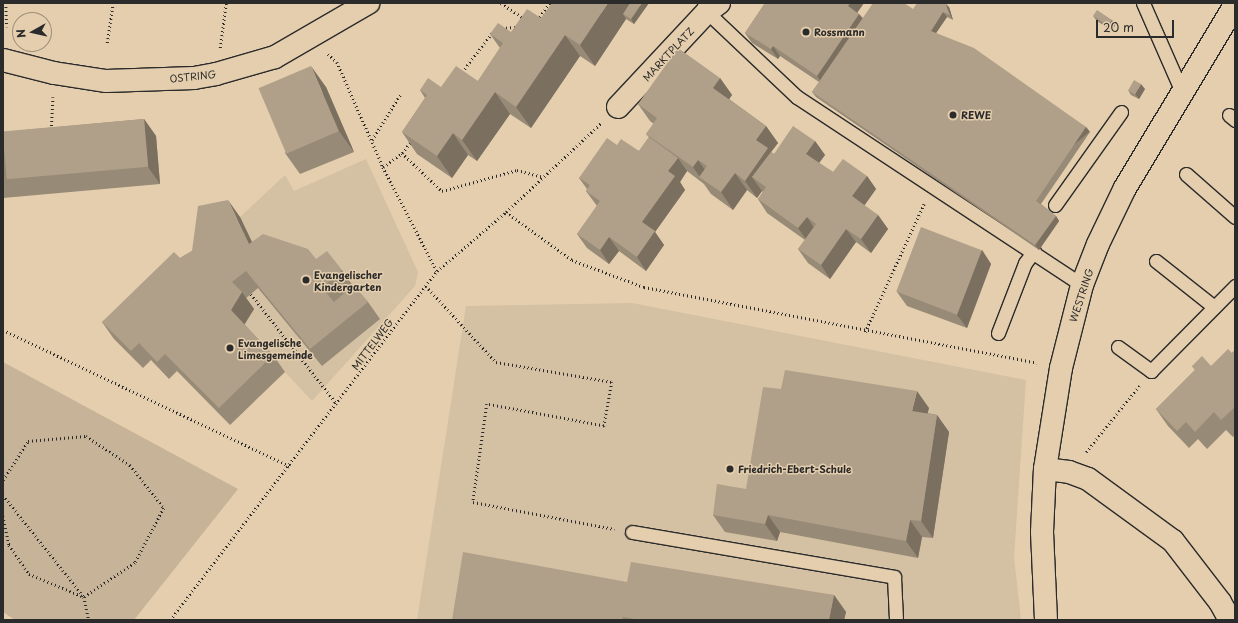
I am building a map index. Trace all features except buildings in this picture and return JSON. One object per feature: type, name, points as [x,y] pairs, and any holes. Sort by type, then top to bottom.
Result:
[{"type":"street","name":"OSTRING","points":[[3,60],[54,73],[106,81],[194,78],[216,74],[275,57],[368,3]]},
{"type":"street","name":"WESTRING","points":[[1046,620],[1042,532],[1045,469],[1061,368],[1082,285],[1098,244],[1125,188],[1182,92],[1229,29],[1235,5]]},
{"type":"street","name":"MARKTPLATZ","points":[[618,107],[710,6]]},
{"type":"street","points":[[1045,469],[1070,472],[1088,479],[1112,494],[1173,541],[1220,602],[1230,620]]},
{"type":"lane","points":[[1143,3],[1182,92]]},
{"type":"lane","points":[[710,6],[797,97],[1034,251],[1082,285]]},
{"type":"lane","points":[[1055,205],[1121,112]]},
{"type":"lane","points":[[1186,174],[1235,217]]},
{"type":"lane","points":[[998,333],[1025,263],[1034,251]]},
{"type":"lane","points":[[1156,261],[1214,307]]},
{"type":"lane","points":[[1118,347],[1151,371],[1235,286]]},
{"type":"lane","points":[[632,532],[894,577],[896,620]]},
{"type":"path","points":[[6,3],[7,27]]},
{"type":"path","points":[[107,43],[114,3]]},
{"type":"path","points":[[216,74],[226,3]]},
{"type":"path","points":[[501,3],[527,21]]},
{"type":"path","points":[[534,25],[550,3]]},
{"type":"path","points":[[456,79],[493,29],[520,26]]},
{"type":"path","points":[[310,38],[337,62],[383,167],[437,271]]},
{"type":"path","points":[[51,133],[54,73]]},
{"type":"path","points":[[371,141],[400,95]]},
{"type":"path","name":"MITTELWEG","points":[[170,620],[290,466],[437,271],[506,212],[618,107]]},
{"type":"path","points":[[383,167],[402,153],[416,134]]},
{"type":"path","points":[[402,153],[442,191],[517,170],[543,177]]},
{"type":"path","points":[[865,332],[933,185]]},
{"type":"path","points":[[506,212],[572,260],[644,287],[865,332],[1061,368]]},
{"type":"path","points":[[426,286],[496,362],[612,382],[604,426],[487,404],[473,502],[632,532]]},
{"type":"path","points":[[251,294],[337,404]]},
{"type":"path","points":[[3,330],[290,466]]},
{"type":"path","points":[[1070,472],[1151,371]]},
{"type":"path","points":[[3,480],[28,441],[86,436],[130,465],[164,508],[135,562],[84,597]]},
{"type":"path","points":[[3,495],[84,597],[89,620]]},
{"type":"path","points":[[3,516],[9,544],[29,574],[84,597]]},
{"type":"shaded area","name":"Evangelischer Kindergarten","points":[[366,159],[418,272],[415,286],[312,401],[243,327],[210,223],[240,217],[285,175],[294,191]]},
{"type":"shaded area","name":"Friedrich-Ebert-Schule","points":[[632,303],[1026,380],[1014,557],[1021,620],[417,620],[466,306]]},
{"type":"shaded area","points":[[3,362],[238,489],[134,620],[15,620],[3,612]]},
{"type":"place","name":"Rossmann","points":[[806,32]]},
{"type":"place","name":"REWE","points":[[953,115]]},
{"type":"place","name":"Evangelischer Kindergarten","points":[[306,280]]},
{"type":"place","name":"Evangelische Limesgemeinde","points":[[230,348]]},
{"type":"place","name":"Friedrich-Ebert-Schule","points":[[730,469]]}]
